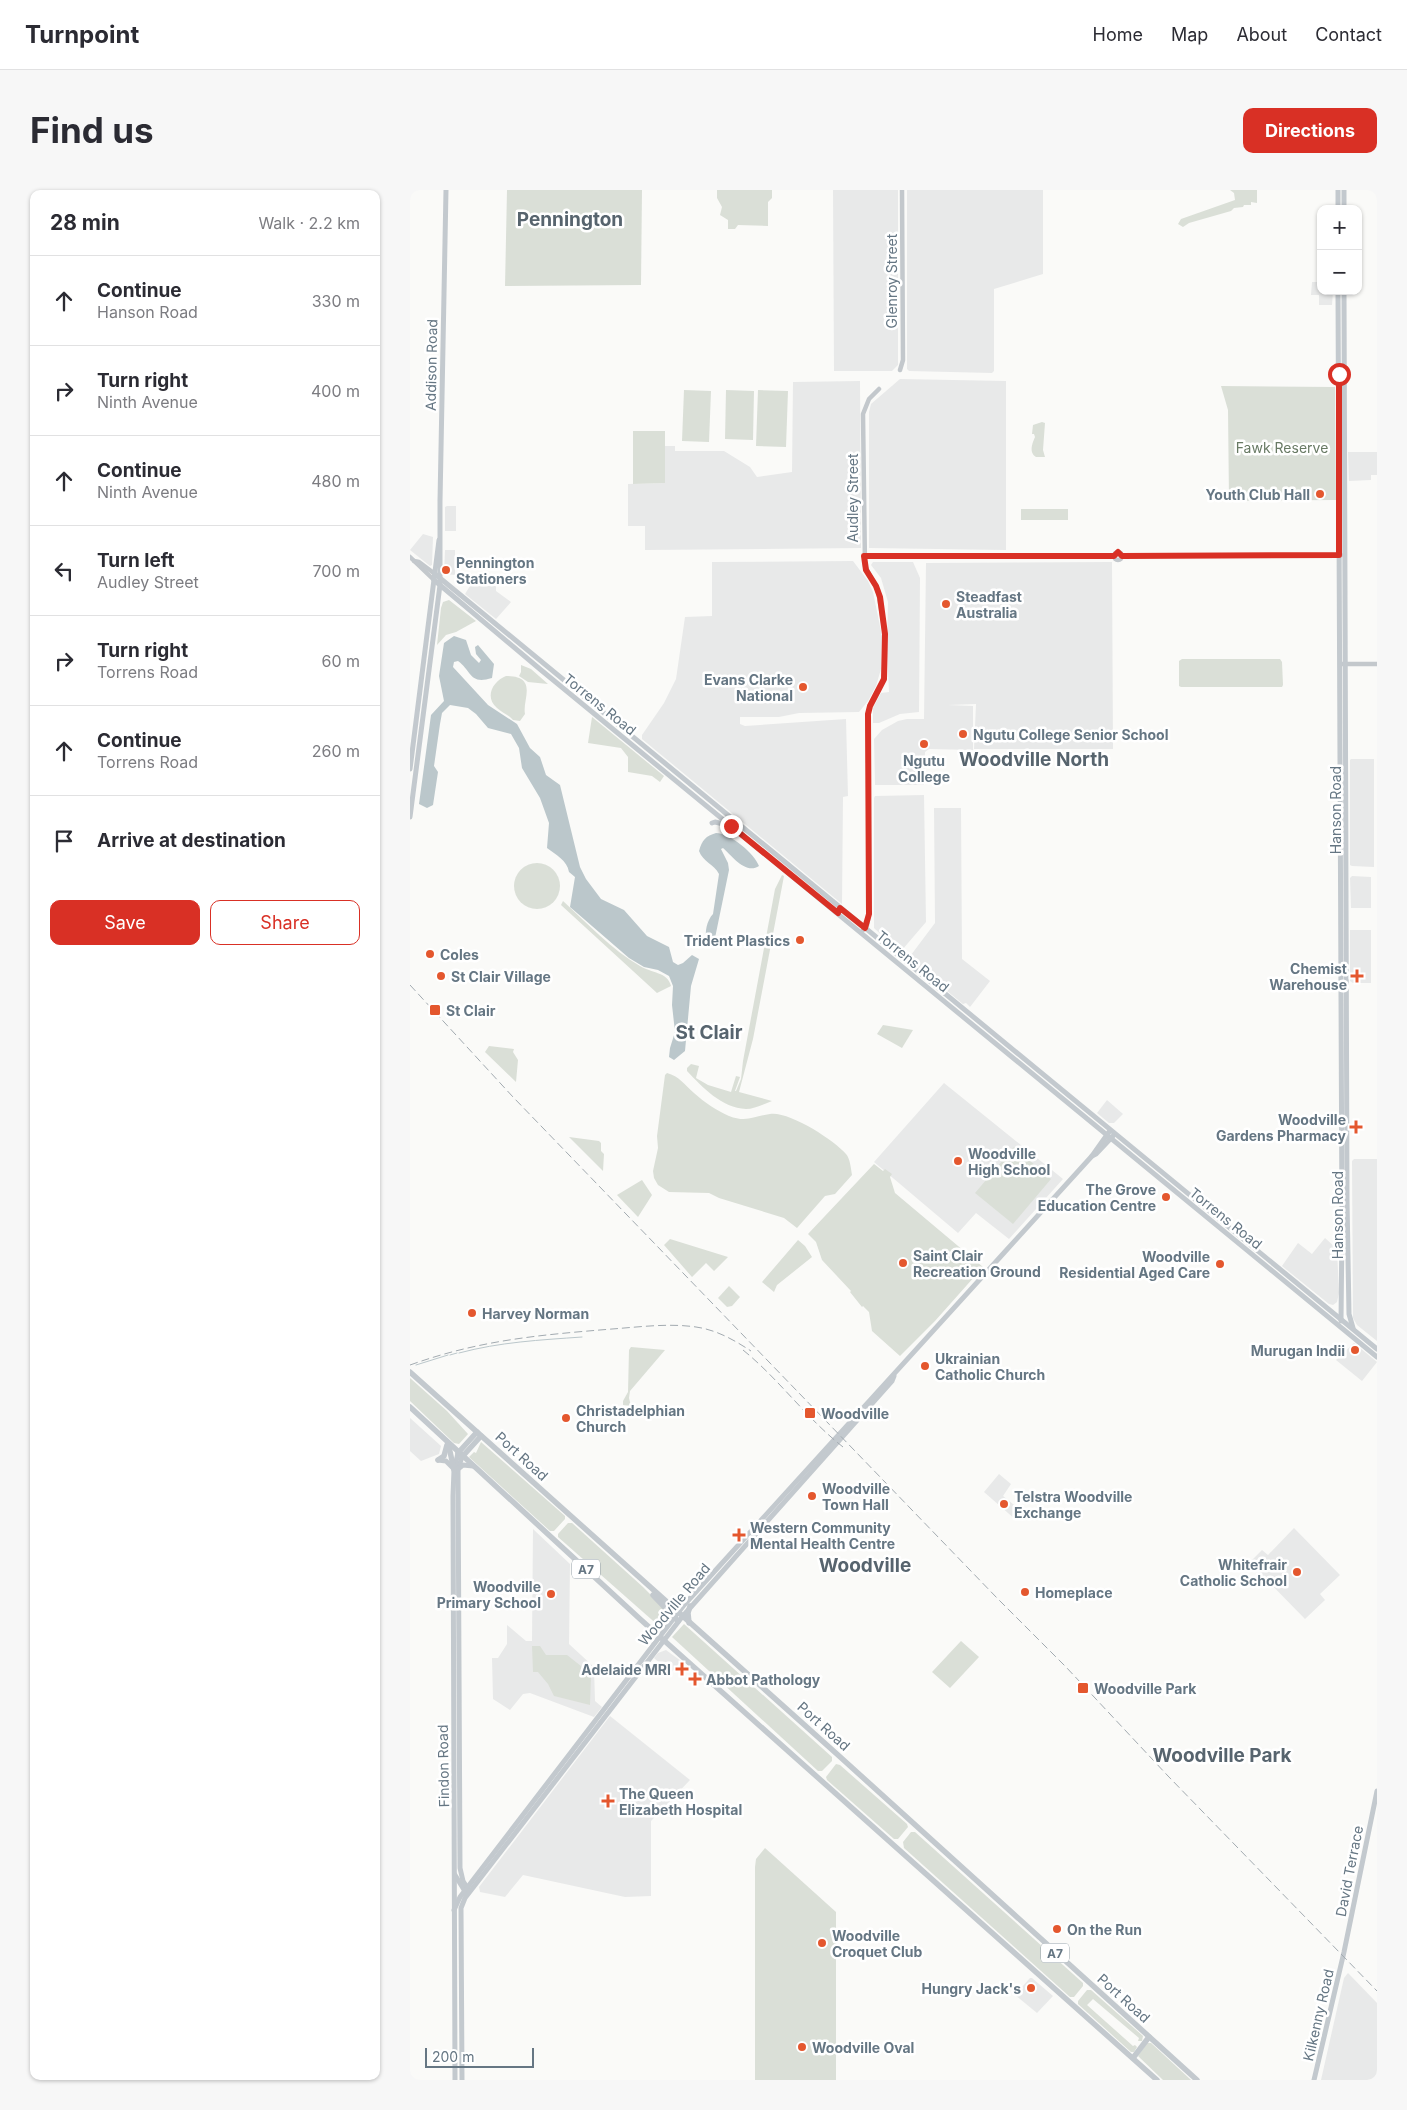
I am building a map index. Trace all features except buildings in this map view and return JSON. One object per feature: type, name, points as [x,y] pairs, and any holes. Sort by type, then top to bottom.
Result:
[{"type":"highway","name":"Port Road","points":[[410,1372],[648,1586],[678,1617],[689,1623],[1197,2080]]},
{"type":"highway","name":"A7","points":[[411,1410],[680,1654],[1157,2080]]},
{"type":"highway","points":[[460,1455],[479,1434]]},
{"type":"highway","points":[[438,1460],[447,1451],[446,1440]]},
{"type":"highway","points":[[446,1440],[456,1470]]},
{"type":"highway","points":[[648,1586],[657,1600],[678,1617]]},
{"type":"highway","points":[[687,1606],[689,1623]]},
{"type":"highway","points":[[1133,2058],[1149,2037]]},
{"type":"main road","name":"Addison Road","points":[[437,580],[446,190]]},
{"type":"main road","points":[[1338,190],[1338,205]]},
{"type":"main road","points":[[1344,190],[1344,205]]},
{"type":"main road","name":"Hanson Road","points":[[1338,295],[1345,695],[1341,1324]]},
{"type":"main road","name":"Hanson Road","points":[[1342,555],[1344,295]]},
{"type":"main road","points":[[410,817],[438,598],[437,580]]},
{"type":"main road","points":[[410,769],[437,580]]},
{"type":"main road","name":"Torrens Road","points":[[437,580],[515,648],[731,826],[927,979],[1341,1324],[1377,1357]]},
{"type":"main road","name":"Torrens Road","points":[[437,580],[518,642],[839,911]]},
{"type":"main road","points":[[438,598],[452,594]]},
{"type":"main road","points":[[515,648],[518,646],[518,642]]},
{"type":"main road","name":"Hanson Road","points":[[1341,1324],[1346,1278],[1348,1276],[1344,870],[1340,692],[1343,664]]},
{"type":"main road","points":[[1340,692],[1345,695]]},
{"type":"main road","points":[[712,823],[731,826]]},
{"type":"main road","name":"Torrens Road","points":[[863,930],[924,985],[1328,1310],[1341,1324],[1356,1332],[1377,1349]]},
{"type":"main road","points":[[924,985],[927,983],[927,979]]},
{"type":"main road","points":[[1100,1128],[1102,1135],[1100,1143]]},
{"type":"main road","name":"Woodville Road","points":[[468,1891],[473,1881],[687,1606],[877,1398],[894,1376],[1092,1156],[1100,1143],[1111,1134]]},
{"type":"main road","name":"Woodville Road","points":[[1092,1156],[1096,1154],[1111,1134]]},
{"type":"main road","points":[[1342,1256],[1344,1250],[1348,1248]]},
{"type":"main road","points":[[1348,1276],[1350,1322],[1356,1332]]},
{"type":"main road","points":[[1328,1310],[1338,1310],[1342,1304]]},
{"type":"main road","name":"Findon Road","points":[[455,2080],[456,1470],[460,1455]]},
{"type":"main road","points":[[438,1460],[446,1461],[456,1470],[463,1465],[473,1466]]},
{"type":"main road","name":"Findon Road","points":[[456,1470],[461,1875],[468,1891]]},
{"type":"main road","points":[[666,1603],[687,1606]]},
{"type":"main road","name":"Woodville Road","points":[[454,1910],[460,1897],[468,1891],[656,1649],[662,1637]]},
{"type":"main road","points":[[656,1649],[663,1646],[680,1654]]},
{"type":"main road","name":"David Terrace","points":[[1343,1956],[1377,1791]]},
{"type":"main road","points":[[455,1874],[468,1891],[461,1908],[461,2079]]},
{"type":"main road","points":[[461,1875],[473,1881]]},
{"type":"main road","name":"Kilkenny Road","points":[[1314,2080],[1343,1956]]},
{"type":"street","name":"Glenroy Street","points":[[900,370],[903,360],[902,190]]},
{"type":"street","name":"Audley Street","points":[[863,930],[869,914],[868,710],[884,679],[885,634],[880,597],[876,586],[866,570],[864,556],[863,414],[869,399],[879,389]]},
{"type":"street","points":[[864,556],[1114,556],[1118,552],[1122,556],[1342,555]]},
{"type":"street","name":"Torrens Road","points":[[412,559],[437,580]]},
{"type":"street","points":[[1343,664],[1377,664]]},
{"type":"shaded area","points":[[833,190],[898,190],[898,365],[892,371],[834,371]]},
{"type":"shaded area","points":[[907,190],[1043,190],[1043,274],[994,289],[994,371],[992,373],[909,371],[907,369]]},
{"type":"shaded area","points":[[1312,282],[1317,282],[1317,295],[1311,295]]},
{"type":"shaded area","points":[[1319,295],[1333,295],[1332,305],[1319,305]]},
{"type":"shaded area","points":[[900,379],[1006,381],[1006,550],[869,548],[869,412],[871,404]]},
{"type":"shaded area","points":[[860,381],[861,548],[645,550],[645,526],[628,526],[628,484],[665,483],[665,446],[675,446],[675,451],[724,451],[750,467],[757,477],[792,472],[793,382]]},
{"type":"shaded area","points":[[1348,452],[1377,452],[1377,475],[1371,475],[1371,480],[1349,481]]},
{"type":"shaded area","points":[[456,506],[456,531],[445,531],[445,507]]},
{"type":"shaded area","points":[[423,534],[433,537],[432,565],[430,566],[410,550]]},
{"type":"shaded area","points":[[445,550],[455,550],[455,575],[444,574]]},
{"type":"shaded area","points":[[853,561],[868,581],[873,592],[882,636],[881,669],[876,686],[868,701],[859,712],[799,713],[779,717],[740,717],[740,724],[745,726],[846,719],[848,796],[843,797],[842,904],[642,739],[642,735],[664,703],[676,679],[685,617],[712,616],[712,562]]},
{"type":"shaded area","points":[[873,562],[913,562],[920,578],[919,712],[900,714],[879,723],[873,723],[873,708],[881,693],[889,692],[887,649],[888,602],[881,578],[871,565]]},
{"type":"shaded area","points":[[1112,562],[1113,749],[974,749],[976,704],[948,705],[973,706],[973,750],[929,749],[925,752],[924,785],[875,785],[874,739],[882,730],[898,721],[924,719],[926,563]]},
{"type":"shaded area","points":[[470,586],[496,586],[496,591],[511,602],[496,619],[465,594]]},
{"type":"shaded area","points":[[454,636],[466,640],[471,655],[479,663],[481,660],[476,654],[475,647],[478,645],[494,664],[492,678],[485,680],[479,680],[472,676],[458,661],[454,662],[453,667],[488,705],[517,724],[530,748],[540,757],[546,775],[560,785],[580,867],[586,879],[601,899],[624,910],[647,936],[669,947],[673,962],[678,965],[692,955],[699,959],[691,986],[685,1051],[674,1060],[669,1057],[675,1032],[672,1005],[673,986],[669,976],[658,970],[644,967],[629,958],[570,907],[575,877],[569,872],[564,861],[547,848],[549,823],[540,798],[522,768],[519,748],[511,734],[488,728],[468,708],[450,705],[442,713],[440,724],[434,766],[438,772],[433,805],[427,808],[419,804],[431,715],[444,701],[439,676],[444,643]]},
{"type":"shaded area","points":[[1351,759],[1374,759],[1374,867],[1350,865]]},
{"type":"shaded area","points":[[924,795],[926,922],[902,950],[899,951],[874,928],[874,798],[875,796]]},
{"type":"shaded area","points":[[934,808],[961,808],[962,959],[990,981],[970,1007],[966,1003],[963,1004],[908,959],[935,923]]},
{"type":"shaded area","points":[[716,833],[735,840],[753,856],[759,866],[749,868],[744,866],[723,848],[721,849],[728,863],[729,870],[715,938],[712,942],[707,941],[706,931],[713,914],[719,874],[703,858],[699,851],[705,839]]},
{"type":"shaded area","points":[[1352,876],[1371,877],[1371,908],[1351,908],[1350,878]]},
{"type":"shaded area","points":[[1350,930],[1371,930],[1371,983],[1353,983],[1350,981]]},
{"type":"shaded area","name":"Woodville High School","points":[[944,1083],[1063,1179],[1009,1239],[976,1213],[958,1233],[874,1162]]},
{"type":"shaded area","points":[[1107,1100],[1123,1114],[1114,1123],[1109,1123],[1097,1113]]},
{"type":"shaded area","points":[[1354,1159],[1377,1159],[1377,1341],[1357,1325],[1353,1318],[1352,1161]]},
{"type":"shaded area","points":[[1325,1238],[1337,1249],[1339,1293],[1337,1302],[1333,1305],[1329,1304],[1282,1266],[1298,1243],[1312,1254]]},
{"type":"shaded area","points":[[1354,1343],[1377,1362],[1362,1381],[1336,1360]]},
{"type":"shaded area","points":[[410,1418],[441,1446],[439,1454],[421,1461],[410,1451]]},
{"type":"shaded area","name":"Telstra Woodville Exchange","points":[[999,1474],[1011,1484],[1003,1496],[1023,1512],[1016,1520],[984,1492]]},
{"type":"shaded area","name":"Whitefrair Catholic School","points":[[1294,1528],[1340,1575],[1320,1594],[1325,1600],[1305,1619],[1255,1568],[1256,1566],[1251,1561],[1262,1550],[1268,1555]]},
{"type":"shaded area","name":"Woodville Primary School","points":[[533,1529],[570,1564],[569,1644],[594,1667],[595,1701],[602,1707],[594,1717],[530,1693],[523,1694],[510,1710],[493,1699],[492,1658],[498,1658],[507,1644],[507,1625],[526,1641],[532,1641]]},
{"type":"shaded area","points":[[666,1650],[681,1661],[671,1673],[654,1658],[658,1653]]},
{"type":"shaded area","name":"The Queen Elizabeth Hospital","points":[[610,1716],[690,1780],[651,1821],[651,1896],[625,1897],[523,1875],[505,1897],[480,1892],[479,1887]]},
{"type":"shaded area","points":[[1348,1973],[1377,2003],[1377,2080],[1321,2080],[1344,1978]]},
{"type":"shaded area","points":[[1030,1978],[1053,1996],[1037,2013],[1015,1995]]},
{"type":"green space","points":[[507,190],[642,190],[641,285],[505,286]]},
{"type":"green space","points":[[717,190],[772,190],[772,198],[768,202],[768,226],[738,225],[735,229],[728,229],[728,220],[720,215],[722,207],[717,198]]},
{"type":"green space","points":[[1230,190],[1257,190],[1257,203],[1251,202],[1251,205],[1234,208],[1231,211],[1189,223],[1183,227],[1178,224],[1181,219],[1235,200],[1234,193]]},
{"type":"green space","name":"Fawk Reserve","points":[[1221,386],[1335,387],[1336,500],[1229,501],[1228,410]]},
{"type":"green space","points":[[684,390],[711,391],[709,442],[682,441]]},
{"type":"green space","points":[[726,390],[754,391],[753,440],[725,439]]},
{"type":"green space","points":[[758,390],[788,391],[786,447],[756,446]]},
{"type":"green space","points":[[1045,423],[1043,450],[1045,457],[1036,457],[1032,452],[1032,444],[1035,437],[1032,434],[1033,425]]},
{"type":"green space","points":[[633,431],[665,431],[665,483],[633,484]]},
{"type":"green space","points":[[1021,509],[1068,509],[1068,520],[1021,520]]},
{"type":"green space","points":[[449,600],[476,621],[456,632],[446,635],[437,645],[441,608],[443,602]]},
{"type":"green space","points":[[1182,659],[1280,659],[1282,662],[1283,685],[1282,687],[1181,687],[1179,686],[1179,661]]},
{"type":"green space","points":[[521,665],[531,669],[548,684],[528,682],[519,676]]},
{"type":"green space","points":[[506,676],[516,677],[526,684],[525,714],[520,721],[513,720],[499,710],[491,699],[494,685]]},
{"type":"green space","points":[[592,717],[664,776],[660,782],[652,776],[628,772],[628,757],[621,748],[588,743]]},
{"type":"green space","points":[[542,863],[554,869],[559,877],[559,895],[554,903],[546,908],[532,909],[520,903],[515,895],[514,881],[520,869],[528,864]]},
{"type":"green space","points":[[782,875],[784,876],[753,1039],[739,1092],[772,1101],[752,1108],[737,1108],[713,1096],[699,1084],[687,1071],[687,1068],[691,1064],[699,1066],[696,1078],[708,1085],[731,1092],[736,1076],[740,1077],[736,1091],[741,1079],[775,889]]},
{"type":"green space","points":[[563,901],[600,936],[630,960],[663,975],[671,986],[657,993],[561,905]]},
{"type":"green space","points":[[883,1025],[913,1030],[902,1048],[877,1034]]},
{"type":"green space","points":[[489,1046],[514,1049],[513,1052],[518,1060],[516,1082],[485,1052]]},
{"type":"green space","points":[[667,1073],[678,1079],[706,1103],[729,1116],[746,1119],[778,1114],[822,1134],[846,1154],[852,1175],[835,1194],[825,1196],[797,1228],[784,1218],[719,1198],[709,1193],[669,1192],[658,1185],[653,1171],[658,1148],[657,1136],[665,1075]]},
{"type":"green space","points":[[569,1137],[599,1141],[601,1143],[601,1151],[604,1154],[603,1171]]},
{"type":"green space","points":[[1014,1147],[1051,1179],[1013,1224],[975,1193]]},
{"type":"green space","name":"Saint Clair Recreation Ground","points":[[874,1164],[883,1171],[885,1169],[892,1174],[890,1177],[895,1193],[983,1267],[935,1321],[900,1356],[872,1331],[869,1312],[862,1307],[851,1291],[822,1260],[816,1242],[808,1234]]},
{"type":"green space","points":[[642,1180],[652,1195],[638,1217],[617,1195]]},
{"type":"green space","points":[[670,1239],[728,1257],[714,1271],[706,1263],[692,1277],[664,1245]]},
{"type":"green space","points":[[798,1240],[805,1246],[812,1257],[777,1285],[774,1292],[762,1282]]},
{"type":"green space","points":[[729,1286],[740,1297],[732,1306],[727,1307],[718,1298]]},
{"type":"green space","points":[[631,1347],[665,1350],[630,1391],[631,1406],[623,1405],[623,1401],[628,1392],[629,1350]]},
{"type":"green space","points":[[410,1378],[447,1411],[468,1434],[459,1444],[454,1443],[410,1401]]},
{"type":"green space","points":[[481,1442],[565,1516],[565,1519],[554,1531],[550,1531],[469,1457],[474,1452],[476,1453]]},
{"type":"green space","points":[[568,1523],[572,1523],[671,1615],[660,1627],[558,1537],[558,1534]]},
{"type":"green space","points":[[684,1624],[832,1757],[832,1761],[822,1771],[818,1771],[672,1637]]},
{"type":"green space","points":[[961,1641],[979,1657],[950,1688],[932,1672]]},
{"type":"green space","points":[[532,1646],[540,1646],[546,1655],[567,1655],[586,1670],[586,1674],[591,1675],[590,1705],[554,1696],[548,1684],[538,1672],[533,1672]]},
{"type":"green space","points":[[836,1764],[840,1765],[907,1824],[908,1827],[898,1839],[894,1839],[827,1780],[826,1777]]},
{"type":"green space","points":[[911,1832],[915,1832],[1083,1983],[1083,1986],[1074,1997],[1070,1997],[904,1848],[903,1842]]},
{"type":"green space","points":[[765,1848],[836,1912],[836,2080],[755,2080],[755,1867],[756,1859]]},
{"type":"green space","points":[[1087,1990],[1091,1990],[1143,2036],[1142,2041],[1138,2041],[1139,2038],[1093,1999],[1087,2005],[1133,2046],[1137,2047],[1134,2052],[1131,2052],[1078,2004],[1078,2001]]},
{"type":"green space","points":[[1147,2043],[1151,2043],[1191,2080],[1163,2080],[1138,2056]]},
{"type":"waterway","points":[[459,1353],[535,1340],[582,1337]]},
{"type":"waterway","points":[[450,1355],[457,1353]]},
{"type":"waterway","points":[[416,1365],[448,1355]]},
{"type":"railway","points":[[410,985],[513,1097],[1066,1667],[1168,1776],[1377,1991]]},
{"type":"railway","points":[[410,1365],[461,1350],[510,1340],[559,1334],[675,1325],[711,1330],[751,1351]]},
{"type":"railway","points":[[743,1350],[769,1373],[817,1424],[843,1447]]},
{"type":"place","name":"Youth Club Hall","points":[[1320,494]]},
{"type":"place","name":"Pennington Stationers","points":[[446,570]]},
{"type":"place","name":"Steadfast Australia","points":[[946,604]]},
{"type":"place","name":"Evans Clarke National","points":[[803,687]]},
{"type":"place","name":"Ngutu College Senior School","points":[[963,734]]},
{"type":"place","name":"Ngutu College","points":[[924,744]]},
{"type":"place","name":"Trident Plastics","points":[[800,940]]},
{"type":"place","name":"Coles","points":[[430,954]]},
{"type":"place","name":"St Clair Village","points":[[441,976]]},
{"type":"place","name":"Chemist Warehouse","points":[[1357,976]]},
{"type":"place","name":"St Clair","points":[[435,1010]]},
{"type":"place","name":"Woodville Gardens Pharmacy","points":[[1356,1127]]},
{"type":"place","name":"Woodville High School","points":[[958,1161]]},
{"type":"place","name":"The Grove Education Centre","points":[[1166,1197]]},
{"type":"place","name":"Saint Clair Recreation Ground","points":[[903,1263]]},
{"type":"place","name":"Woodville Residential Aged Care","points":[[1220,1264]]},
{"type":"place","name":"Harvey Norman","points":[[472,1313]]},
{"type":"place","name":"Murugan Indii","points":[[1355,1350]]},
{"type":"place","name":"Ukrainian Catholic Church","points":[[925,1366]]},
{"type":"place","name":"Woodville","points":[[810,1413]]},
{"type":"place","name":"Christadelphian Church","points":[[566,1418]]},
{"type":"place","name":"Woodville Town Hall","points":[[812,1496]]},
{"type":"place","name":"Telstra Woodville Exchange","points":[[1004,1504]]},
{"type":"place","name":"Western Community Mental Health Centre","points":[[739,1535]]},
{"type":"place","name":"Whitefrair Catholic School","points":[[1297,1572]]},
{"type":"place","name":"Homeplace","points":[[1025,1592]]},
{"type":"place","name":"Woodville Primary School","points":[[551,1594]]},
{"type":"place","name":"Adelaide MRI","points":[[682,1669]]},
{"type":"place","name":"Abbot Pathology","points":[[695,1679]]},
{"type":"place","name":"Woodville Park","points":[[1083,1688]]},
{"type":"place","name":"The Queen Elizabeth Hospital","points":[[608,1801]]},
{"type":"place","name":"On the Run","points":[[1057,1929]]},
{"type":"place","name":"Woodville Croquet Club","points":[[822,1943]]},
{"type":"place","name":"Hungry Jack's","points":[[1031,1988]]},
{"type":"place","name":"Woodville Oval","points":[[802,2047]]},
{"type":"district","name":"Pennington","points":[[570,219]]},
{"type":"district","name":"Woodville North","points":[[1034,759]]},
{"type":"district","name":"St Clair","points":[[709,1032]]},
{"type":"district","name":"Woodville","points":[[865,1565]]},
{"type":"district","name":"Woodville Park","points":[[1222,1755]]},
{"type":"route","points":[[731,826],[838,913],[840,908],[865,928],[869,914],[868,710],[884,679],[885,622],[880,597],[876,586],[866,570],[864,556],[1114,556],[1118,552],[1122,556],[1339,555],[1339,374]]}]
